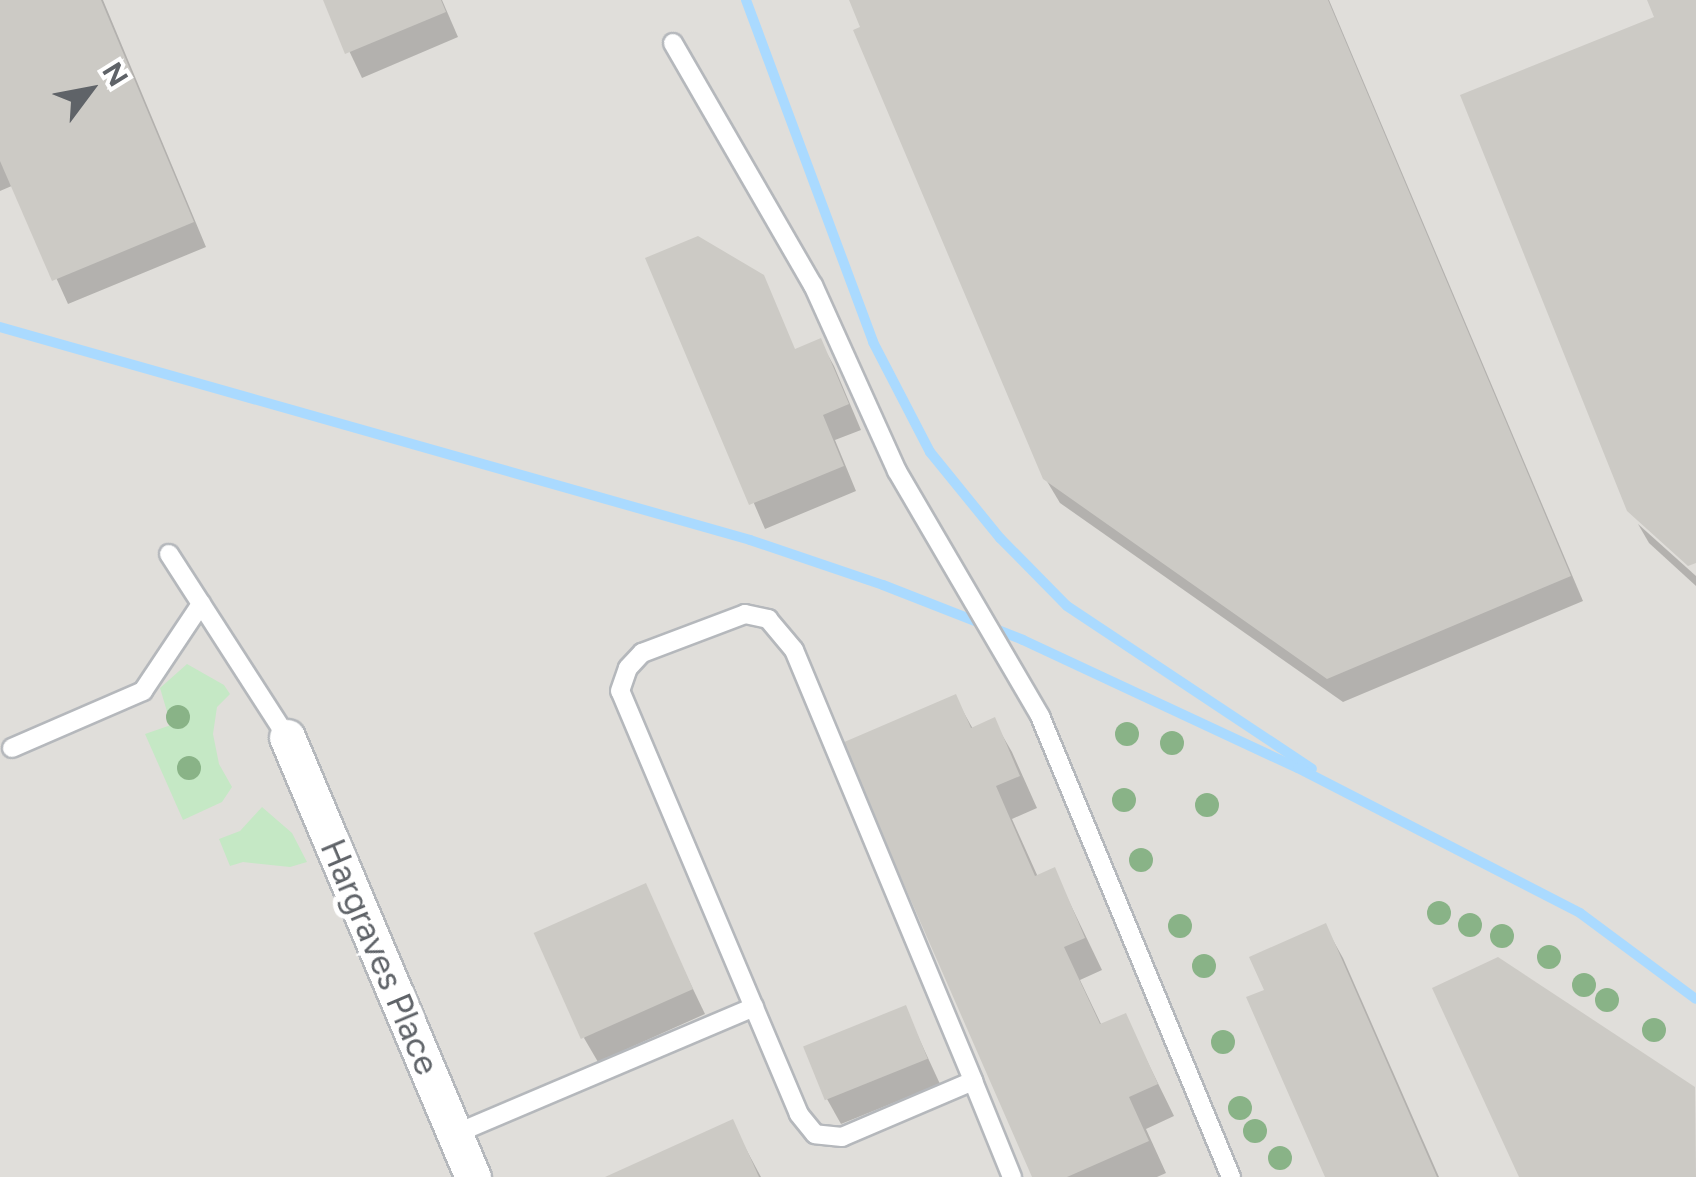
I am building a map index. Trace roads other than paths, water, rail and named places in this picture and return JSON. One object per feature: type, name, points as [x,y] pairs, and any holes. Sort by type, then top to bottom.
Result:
[{"type":"street","name":"Hargraves Place","points":[[286,736],[473,1177]]},
{"type":"lane","points":[[673,43],[813,285],[897,470],[1040,716],[1232,1177]]},
{"type":"lane","points":[[169,554],[286,736]]},
{"type":"lane","points":[[12,748],[144,691],[201,604]]},
{"type":"lane","points":[[973,1081],[842,1137],[815,1134],[799,1114],[620,692],[628,668],[642,653],[745,614],[768,619],[794,650],[973,1081],[1012,1177]]},
{"type":"lane","points":[[455,1134],[754,1007]]},
{"type":"waterway","points":[[746,0],[873,342],[930,452],[1000,538],[1067,606],[1312,769]]},
{"type":"waterway","points":[[0,327],[750,540],[883,585],[1023,640],[1298,768],[1580,913],[1696,999]]}]
